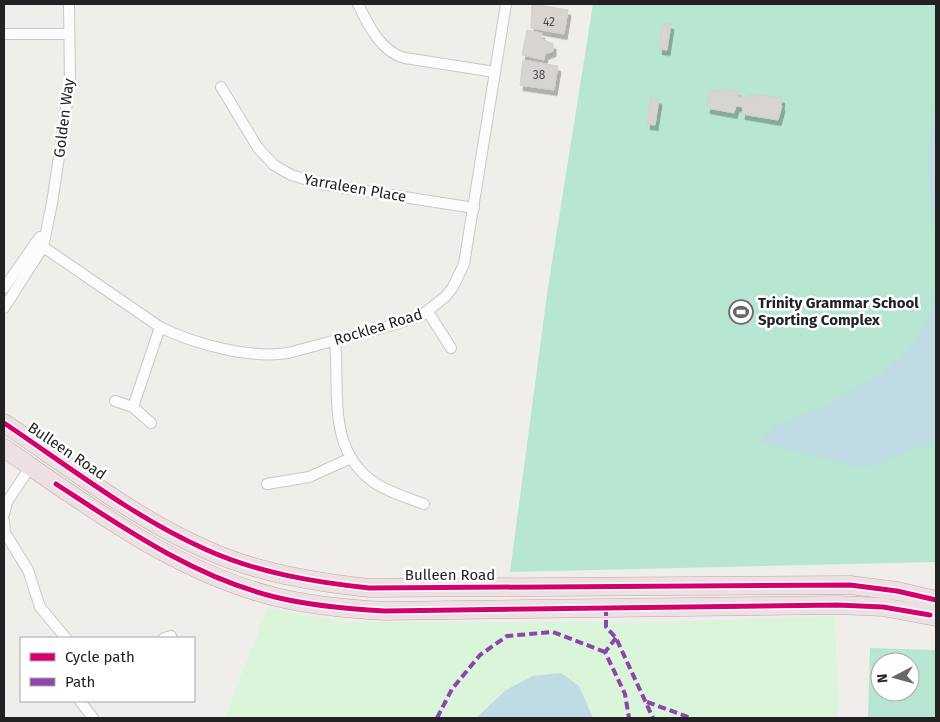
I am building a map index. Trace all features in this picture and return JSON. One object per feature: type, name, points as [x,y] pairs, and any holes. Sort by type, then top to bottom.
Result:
[{"type":"highway","name":"Bulleen Road","points":[[4,424],[178,536],[208,551],[266,570],[317,582],[369,588],[850,585],[897,591],[936,600]]},
{"type":"highway","points":[[4,448],[115,522],[199,570],[275,597],[324,607],[385,611],[837,605],[883,607],[936,617]]},
{"type":"highway","points":[[115,522],[125,526],[131,524],[132,516],[124,503]]},
{"type":"street","name":"Golden Way","points":[[4,288],[40,244],[46,230],[52,203],[70,83],[69,4]]},
{"type":"street","points":[[358,4],[383,46],[393,54],[405,58],[495,72]]},
{"type":"street","name":"Rocklea Road","points":[[40,244],[160,327],[198,341],[261,355],[288,353],[335,341],[409,321],[428,312],[446,297],[460,275],[465,259],[506,4]]},
{"type":"street","points":[[4,34],[69,34]]},
{"type":"street","name":"Yarraleen Place","points":[[221,87],[266,157],[283,171],[299,179],[474,208]]},
{"type":"street","name":"Golden Way","points":[[4,308],[39,258],[40,244]]},
{"type":"street","points":[[428,312],[450,348]]},
{"type":"street","points":[[133,407],[160,327]]},
{"type":"street","points":[[335,341],[338,421],[343,445],[351,458],[375,482],[424,504]]},
{"type":"street","points":[[115,401],[133,407],[150,423]]},
{"type":"street","points":[[266,484],[309,477],[351,458]]},
{"type":"street","points":[[4,514],[7,502],[31,466]]},
{"type":"street","points":[[4,521],[5,533],[28,570],[40,607],[65,637]]},
{"type":"street","points":[[81,702],[93,718]]},
{"type":"green space","name":"Trinity Grammar School Sporting Complex","points":[[593,4],[936,4],[936,562],[510,572],[548,287]]},
{"type":"green space","points":[[267,608],[345,622],[664,622],[835,616],[838,718],[225,718]]},
{"type":"green space","points":[[870,648],[936,650],[936,718],[868,718]]},
{"type":"water","points":[[936,97],[936,233],[930,199],[928,152]]},
{"type":"water","points":[[936,287],[936,440],[879,463],[860,467],[759,442],[772,427],[823,407],[878,375],[912,347],[931,311]]},
{"type":"water","points":[[561,673],[579,686],[593,718],[476,718],[506,690],[533,676]]},
{"type":"building","points":[[532,4],[568,10],[564,34],[531,28]]},
{"type":"building","points":[[663,23],[671,24],[667,50],[659,49]]},
{"type":"building","points":[[527,30],[542,33],[540,38],[553,44],[553,51],[545,54],[544,60],[522,55]]},
{"type":"building","points":[[523,60],[558,66],[554,90],[520,85]]},
{"type":"building","points":[[722,89],[738,91],[738,97],[748,98],[748,95],[756,96],[756,94],[782,98],[778,120],[742,114],[743,107],[736,106],[734,113],[707,108],[710,90],[722,92]]},
{"type":"building","points":[[651,97],[659,99],[655,125],[647,124]]},
{"type":"marked path","points":[[606,608],[606,627],[616,638],[653,718]]},
{"type":"marked path","points":[[437,718],[452,689],[480,655],[507,636],[553,632],[605,652]]},
{"type":"marked path","points":[[616,638],[605,652],[625,694],[629,718]]},
{"type":"marked path","points":[[647,702],[691,718]]},
{"type":"cycle path","points":[[4,423],[128,508],[207,550],[266,571],[328,583],[369,588],[850,585],[897,591],[936,600]]},
{"type":"cycle path","points":[[56,484],[134,534],[188,564],[245,588],[275,597],[316,605],[385,611],[837,605],[883,607],[930,615]]},
{"type":"place","name":"Trinity Grammar School Sporting Complex","points":[[741,312]]}]
